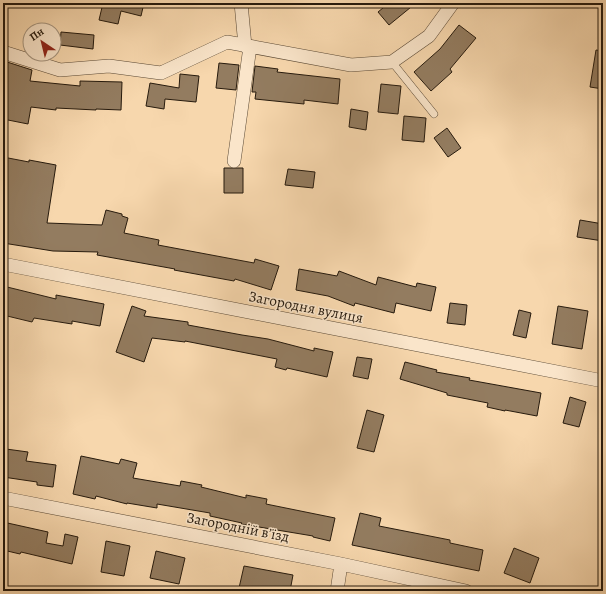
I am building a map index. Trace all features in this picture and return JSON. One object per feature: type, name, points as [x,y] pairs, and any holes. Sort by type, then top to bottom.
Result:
[{"type":"street","points":[[234,161],[248,46],[241,3]]},
{"type":"street","points":[[3,52],[60,70],[109,66],[161,73],[227,42],[351,65],[392,62],[429,36],[452,3]]},
{"type":"street","name":"Загородня вулиця","points":[[3,264],[603,381]]},
{"type":"street","name":"Загородній вʼїзд","points":[[3,498],[341,564],[466,591]]},
{"type":"street","points":[[337,591],[341,564]]},
{"type":"lane","points":[[392,62],[434,114]]},
{"type":"building","points":[[103,3],[144,3],[141,16],[121,11],[118,24],[99,20]]},
{"type":"building","points":[[389,3],[416,3],[389,25],[378,12]]},
{"type":"building","points":[[459,25],[476,38],[450,69],[452,72],[431,91],[414,72],[440,49]]},
{"type":"building","points":[[62,32],[94,35],[93,49],[62,45]]},
{"type":"building","points":[[596,50],[603,51],[603,89],[590,87]]},
{"type":"building","points":[[4,61],[32,70],[30,81],[80,86],[80,81],[122,82],[121,110],[56,108],[56,110],[31,107],[28,124],[3,119]]},
{"type":"building","points":[[219,63],[239,65],[236,90],[216,88]]},
{"type":"building","points":[[255,66],[278,69],[277,72],[340,79],[338,104],[304,100],[304,104],[255,99],[256,92],[252,92]]},
{"type":"building","points":[[180,74],[199,76],[196,102],[165,99],[164,109],[146,106],[150,83],[179,88]]},
{"type":"building","points":[[381,84],[401,86],[398,114],[378,112]]},
{"type":"building","points":[[351,109],[368,112],[366,130],[349,127]]},
{"type":"building","points":[[404,116],[426,118],[424,142],[402,140]]},
{"type":"building","points":[[447,128],[461,148],[448,157],[434,138]]},
{"type":"building","points":[[3,157],[56,165],[47,223],[102,225],[106,210],[122,214],[122,216],[128,218],[124,233],[159,240],[158,245],[254,263],[255,259],[279,266],[271,290],[235,279],[234,281],[97,255],[98,252],[53,251],[3,243]]},
{"type":"building","points":[[224,168],[243,168],[243,193],[224,193]]},
{"type":"building","points":[[288,169],[315,172],[313,188],[285,185]]},
{"type":"building","points":[[580,220],[603,224],[603,241],[577,237]]},
{"type":"building","points":[[299,269],[337,276],[339,271],[376,285],[378,277],[416,287],[417,283],[436,287],[431,311],[396,303],[394,313],[355,303],[354,306],[328,296],[296,290]]},
{"type":"building","points":[[3,286],[56,299],[56,295],[104,304],[100,326],[72,321],[72,324],[34,318],[32,322],[3,315]]},
{"type":"building","points":[[450,303],[467,305],[465,325],[447,323]]},
{"type":"building","points":[[132,306],[146,311],[144,316],[188,322],[188,325],[268,339],[314,351],[314,348],[333,352],[327,377],[287,368],[286,370],[275,367],[277,359],[185,341],[152,338],[144,362],[116,352]]},
{"type":"building","points":[[558,306],[588,311],[582,349],[552,344]]},
{"type":"building","points":[[519,310],[531,313],[526,338],[513,335]]},
{"type":"building","points":[[357,357],[372,359],[368,379],[353,376]]},
{"type":"building","points":[[405,362],[437,370],[436,372],[470,378],[469,380],[541,393],[537,416],[487,407],[488,403],[447,395],[447,393],[400,379]]},
{"type":"building","points":[[570,397],[586,402],[579,427],[563,423]]},
{"type":"building","points":[[367,410],[384,415],[374,452],[357,448]]},
{"type":"building","points":[[6,449],[28,452],[26,461],[56,465],[53,487],[37,485],[37,482],[3,477]]},
{"type":"building","points":[[81,456],[119,464],[121,459],[137,463],[133,478],[180,486],[181,481],[202,485],[201,487],[246,498],[246,495],[267,499],[266,504],[335,518],[330,541],[313,536],[241,524],[242,523],[210,516],[210,513],[157,504],[157,508],[127,504],[96,496],[95,499],[73,494]]},
{"type":"building","points":[[360,513],[381,518],[379,526],[450,540],[450,543],[483,550],[479,571],[352,545]]},
{"type":"building","points":[[3,522],[48,532],[46,543],[63,546],[65,534],[78,537],[72,564],[21,552],[20,554],[3,550]]},
{"type":"building","points":[[106,541],[130,546],[124,576],[101,572]]},
{"type":"building","points":[[514,548],[539,558],[530,583],[504,573]]},
{"type":"building","points":[[156,551],[185,558],[179,584],[150,578]]},
{"type":"building","points":[[244,566],[293,575],[290,591],[253,591],[239,588]]}]
